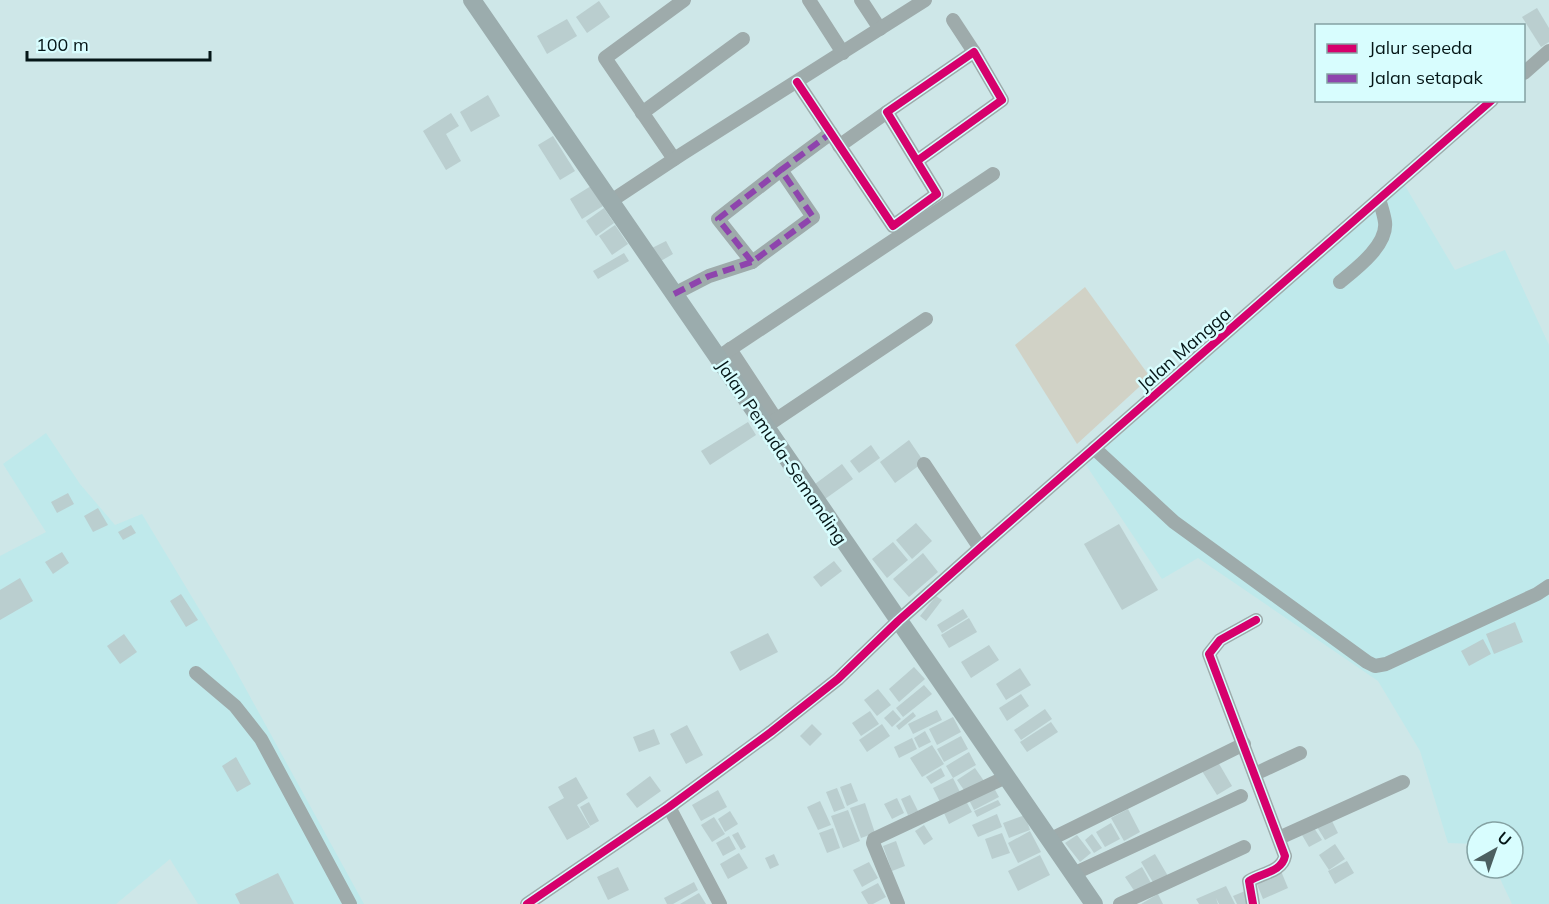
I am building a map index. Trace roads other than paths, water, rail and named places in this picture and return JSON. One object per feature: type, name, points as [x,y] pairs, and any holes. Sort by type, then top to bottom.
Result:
[{"type":"main road","name":"Jalan Pemuda-Semanding","points":[[472,0],[674,294],[724,354],[898,621],[1094,904]]},
{"type":"street","points":[[674,159],[605,58],[684,0]]},
{"type":"street","points":[[809,0],[843,53]]},
{"type":"street","points":[[861,0],[880,29]]},
{"type":"street","points":[[611,201],[925,0]]},
{"type":"street","points":[[917,161],[1002,100],[953,20]]},
{"type":"street","points":[[642,112],[743,39]]},
{"type":"street","points":[[1525,72],[1549,51]]},
{"type":"street","points":[[839,146],[974,52]]},
{"type":"street","points":[[797,81],[893,226],[937,194],[887,112]]},
{"type":"street","name":"Jalan Mangga","points":[[527,904],[669,807],[838,679],[898,621],[980,548],[1490,102]]},
{"type":"street","points":[[752,262],[718,219],[831,133]]},
{"type":"street","points":[[674,294],[709,276],[752,262],[813,217],[781,170]]},
{"type":"street","points":[[724,354],[993,174]]},
{"type":"street","points":[[1340,282],[1365,261],[1379,244],[1386,224],[1379,199]]},
{"type":"street","points":[[770,423],[926,319]]},
{"type":"street","points":[[1094,448],[1174,522],[1367,662],[1376,666],[1386,664],[1537,594],[1549,586]]},
{"type":"street","points":[[924,464],[980,548]]},
{"type":"street","points":[[1253,904],[1249,881],[1276,868],[1285,856],[1209,654],[1220,640],[1256,620]]},
{"type":"street","points":[[196,673],[235,706],[261,739],[350,904]]},
{"type":"street","points":[[1049,840],[1244,744]]},
{"type":"street","points":[[1255,774],[1300,753]]},
{"type":"street","points":[[898,904],[873,843],[874,839],[1006,777]]},
{"type":"street","points":[[1279,838],[1403,782]]},
{"type":"street","points":[[1073,874],[1241,796]]},
{"type":"street","points":[[669,807],[720,904]]},
{"type":"street","points":[[1120,904],[1244,847]]}]
